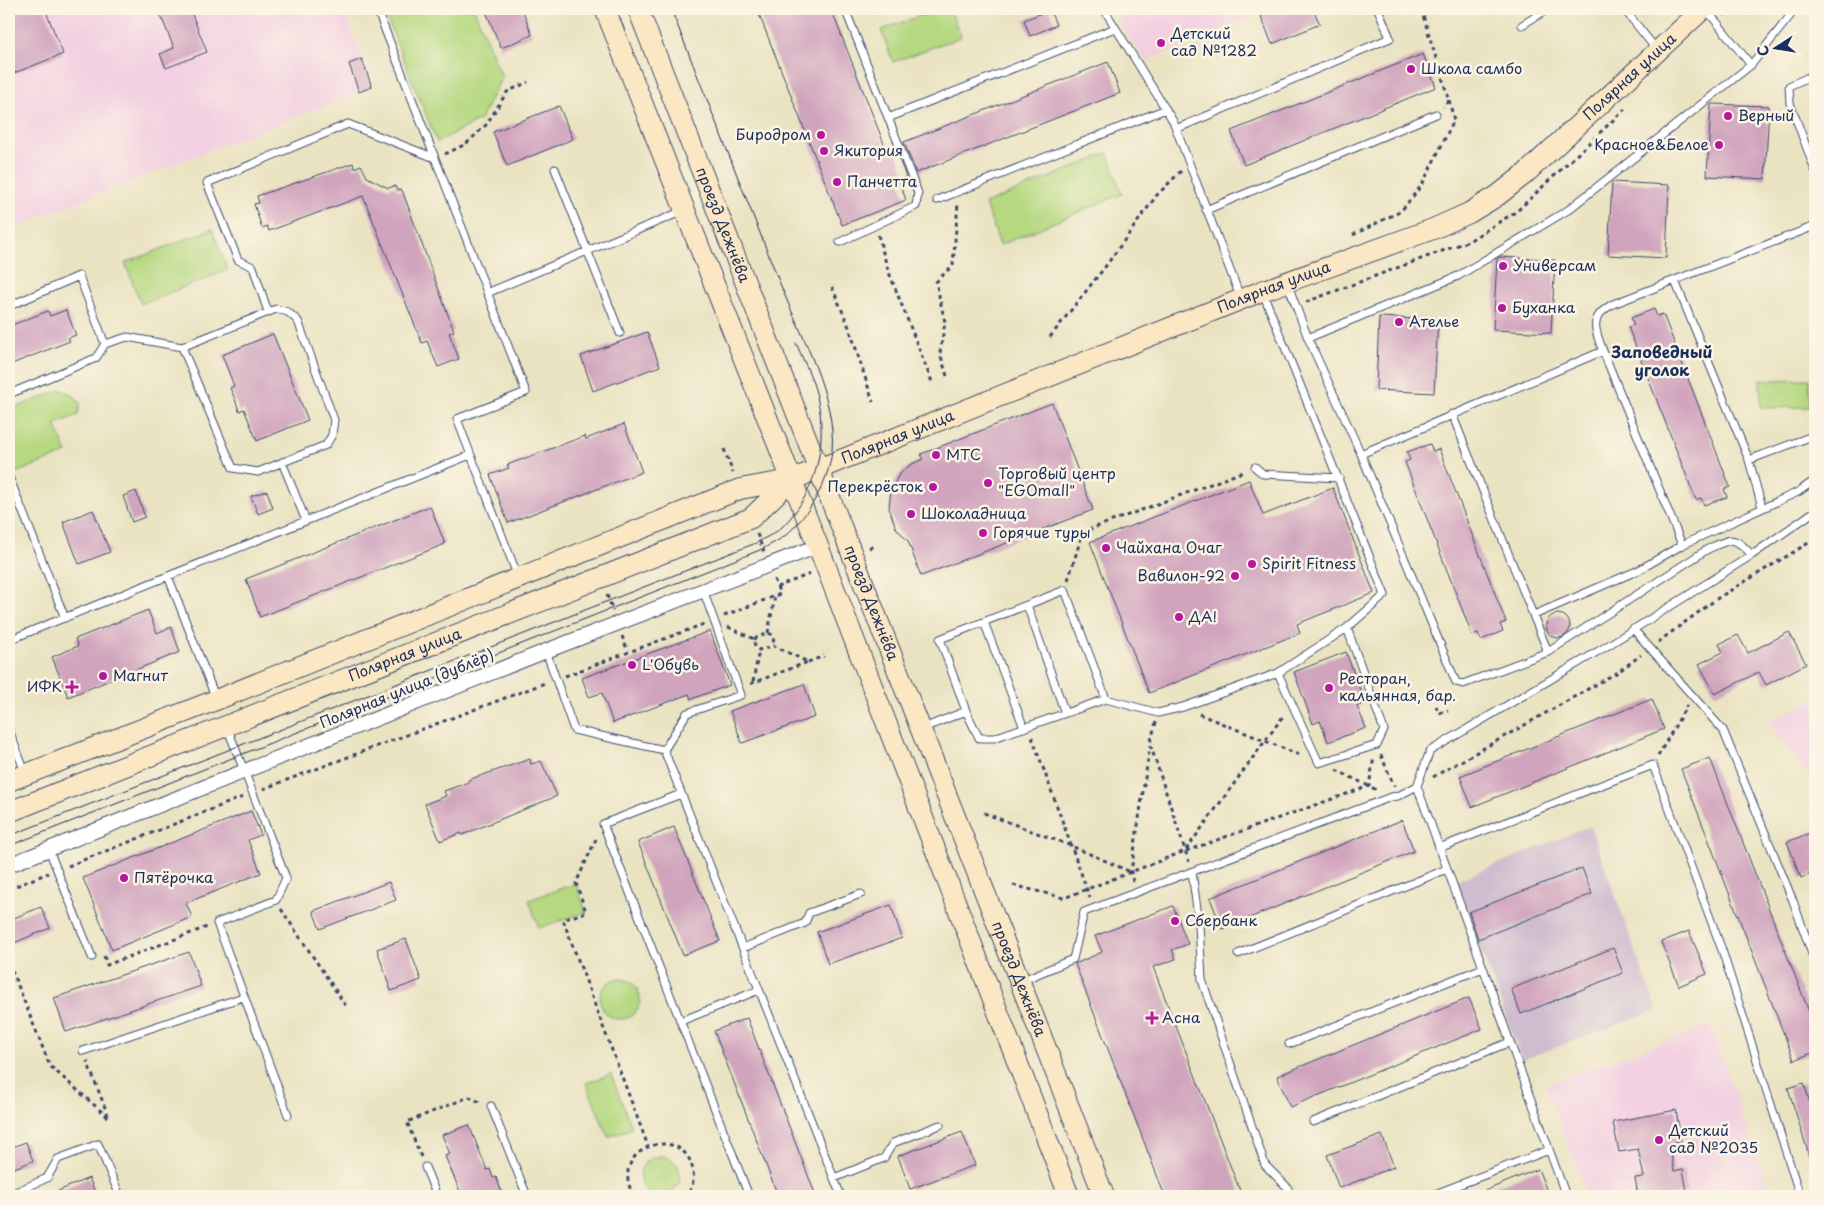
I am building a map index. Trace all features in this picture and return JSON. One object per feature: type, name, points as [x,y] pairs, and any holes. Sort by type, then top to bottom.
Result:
[{"type":"main road","name":"проезд Дежнёва","points":[[605,9],[818,546],[1069,1196]]},
{"type":"main road","name":"проезд Дежнёва","points":[[638,9],[1104,1196]]},
{"type":"main road","name":"Полярная улица","points":[[17,777],[216,700],[740,489],[792,480],[1241,299],[1433,229],[1497,196],[1525,174],[1657,50],[1705,9]]},
{"type":"main road","name":"Полярная улица","points":[[9,812],[751,518],[792,480]]},
{"type":"street","name":"Полярная улица (дублёр)","points":[[9,865],[546,651],[818,546]]},
{"type":"lane","points":[[377,9],[526,392],[457,419],[518,578]]},
{"type":"lane","points":[[840,242],[916,206],[918,194],[845,9]]},
{"type":"lane","points":[[1104,9],[1176,129],[1241,299]]},
{"type":"lane","points":[[1176,129],[1390,38],[1378,9]]},
{"type":"lane","points":[[1522,25],[1548,9]]},
{"type":"lane","points":[[1624,9],[1657,50]]},
{"type":"lane","points":[[1705,9],[1751,65]]},
{"type":"lane","points":[[1308,338],[1458,276],[1568,210],[1751,65],[1794,11],[1801,9]]},
{"type":"lane","points":[[888,118],[1115,28]]},
{"type":"lane","points":[[1815,74],[1789,86],[1790,103],[1815,170]]},
{"type":"lane","points":[[937,200],[1166,110]]},
{"type":"lane","points":[[1206,210],[1436,114]]},
{"type":"lane","points":[[268,312],[253,267],[238,260],[207,183],[348,124],[435,158]]},
{"type":"lane","points":[[555,169],[620,333]]},
{"type":"lane","points":[[487,293],[684,210]]},
{"type":"lane","points":[[1682,545],[1595,331],[1595,319],[1601,310],[1815,226]]},
{"type":"lane","points":[[9,306],[79,276],[105,344]]},
{"type":"lane","points":[[1676,281],[1749,460],[1762,507]]},
{"type":"lane","points":[[1287,282],[1308,338],[1361,454],[1456,682],[1463,684],[1548,652],[1708,549],[1729,539],[1736,540],[1752,555]]},
{"type":"lane","points":[[1106,699],[1064,590],[940,639],[966,711],[979,738],[994,738],[1106,699],[1158,713],[1183,707],[1278,673],[1347,628],[1384,595],[1339,478],[1262,291]]},
{"type":"lane","points":[[9,394],[96,358],[105,344],[127,337],[182,347],[276,309],[288,312],[298,321],[334,420],[332,435],[326,445],[258,472],[233,468],[182,347]]},
{"type":"lane","points":[[1361,454],[1603,351]]},
{"type":"lane","points":[[1452,414],[1548,652]]},
{"type":"lane","points":[[1749,460],[1815,435]]},
{"type":"lane","points":[[9,640],[470,455]]},
{"type":"lane","points":[[282,462],[306,521]]},
{"type":"lane","points":[[1252,468],[1263,474],[1339,478]]},
{"type":"lane","points":[[9,477],[65,618]]},
{"type":"lane","points":[[1534,615],[1639,570],[1682,545],[1798,492],[1815,480]]},
{"type":"lane","points":[[1566,1196],[1417,786],[1430,751],[1633,629],[1752,555],[1815,512]]},
{"type":"lane","points":[[168,576],[216,700]]},
{"type":"lane","points":[[664,750],[687,714],[741,695],[703,590]]},
{"type":"lane","points":[[1027,605],[1065,713]]},
{"type":"lane","points":[[984,622],[1026,727]]},
{"type":"lane","points":[[1278,673],[1320,762],[1377,744],[1384,730],[1347,628]]},
{"type":"lane","points":[[1633,629],[1724,730],[1793,901],[1815,962]]},
{"type":"lane","points":[[546,651],[574,730],[664,750]]},
{"type":"lane","points":[[921,729],[966,711]]},
{"type":"lane","points":[[227,726],[286,878],[276,900],[217,923],[288,1115]]},
{"type":"lane","points":[[9,730],[17,777]]},
{"type":"lane","points":[[664,750],[841,1196]]},
{"type":"lane","points":[[1439,848],[1653,765],[1722,950],[1800,1196]]},
{"type":"lane","points":[[1020,981],[1073,959],[1084,912],[1395,796],[1417,786]]},
{"type":"lane","points":[[681,794],[603,824],[749,1196]]},
{"type":"lane","points":[[49,850],[92,957]]},
{"type":"lane","points":[[1238,954],[1446,869]]},
{"type":"lane","points":[[1192,872],[1199,924],[1202,980],[1265,1165],[1287,1187],[1292,1196]]},
{"type":"lane","points":[[743,948],[805,923],[809,913],[861,894]]},
{"type":"lane","points":[[1289,1044],[1483,968]]},
{"type":"lane","points":[[681,1021],[759,990]]},
{"type":"lane","points":[[83,1051],[243,996]]},
{"type":"lane","points":[[1313,1122],[1510,1042]]},
{"type":"lane","points":[[491,1106],[526,1196]]},
{"type":"lane","points":[[834,1178],[884,1158],[893,1143],[940,1125]]},
{"type":"lane","points":[[9,1195],[47,1178],[58,1159],[98,1144],[120,1196]]},
{"type":"lane","points":[[1430,1196],[1549,1150]]},
{"type":"lane","points":[[425,1167],[437,1196]]},
{"type":"path","points":[[1353,235],[1402,211],[1422,185],[1454,120],[1421,9]]},
{"type":"path","points":[[435,158],[466,144],[486,124],[507,92],[528,82]]},
{"type":"path","points":[[1436,114],[1449,100]]},
{"type":"path","points":[[1050,337],[1105,267],[1157,195],[1189,163]]},
{"type":"path","points":[[947,376],[940,353],[945,322],[936,282],[952,265],[959,191]]},
{"type":"path","points":[[876,225],[888,270],[932,382]]},
{"type":"path","points":[[832,287],[849,328],[873,402]]},
{"type":"path","points":[[1064,590],[1083,532],[1252,468]]},
{"type":"path","points":[[1417,786],[1618,672],[1718,598],[1815,539]]},
{"type":"path","points":[[866,550],[876,545]]},
{"type":"path","points":[[777,587],[810,574]]},
{"type":"path","points":[[9,889],[254,793],[780,594]]},
{"type":"path","points":[[607,595],[614,614]]},
{"type":"path","points":[[768,633],[775,596]]},
{"type":"path","points":[[714,620],[754,639],[768,633]]},
{"type":"path","points":[[621,633],[628,652]]},
{"type":"path","points":[[768,633],[773,635],[774,646]]},
{"type":"path","points":[[754,639],[755,647],[759,650]]},
{"type":"path","points":[[759,650],[774,646],[808,662]]},
{"type":"path","points":[[753,682],[759,650]]},
{"type":"path","points":[[739,688],[824,656]]},
{"type":"path","points":[[1653,765],[1693,695]]},
{"type":"path","points":[[1185,851],[1264,740],[1292,705]]},
{"type":"path","points":[[1436,706],[1439,713],[1448,710]]},
{"type":"path","points":[[1183,707],[1320,762],[1369,786],[1395,796]]},
{"type":"path","points":[[1135,893],[1131,872],[1150,744],[1158,713]]},
{"type":"path","points":[[1026,727],[1094,908]]},
{"type":"path","points":[[1150,744],[1192,872]]},
{"type":"path","points":[[1369,786],[1377,744]]},
{"type":"path","points":[[1377,744],[1395,796]]},
{"type":"path","points":[[1012,884],[1064,898],[1185,851],[1369,786]]},
{"type":"path","points":[[984,813],[1069,844],[1131,872]]},
{"type":"path","points":[[603,824],[576,883],[586,912],[563,920],[648,1146]]},
{"type":"path","points":[[67,866],[71,875]]},
{"type":"path","points":[[276,900],[346,1006]]},
{"type":"path","points":[[100,947],[107,965],[217,923]]},
{"type":"path","points":[[9,963],[50,1066],[108,1118],[83,1051]]},
{"type":"path","points":[[425,1167],[407,1122],[470,1097]]},
{"type":"path","points":[[634,1196],[628,1180],[628,1171],[636,1154],[648,1146],[662,1143],[671,1145],[686,1156],[693,1173],[693,1182],[686,1196]]},
{"type":"shaded area","points":[[9,9],[343,9],[363,59],[349,64],[359,92],[9,229]]},
{"type":"shaded area","name":"Детский сад №1282","points":[[1114,9],[1270,9],[1146,61],[1120,25]]},
{"type":"shaded area","points":[[1815,699],[1815,785],[1768,722]]},
{"type":"shaded area","points":[[1590,826],[1657,1010],[1522,1060],[1456,881]]},
{"type":"shaded area","name":"Детский сад №2035","points":[[1710,1025],[1771,1196],[1588,1196],[1545,1085]]},
{"type":"green space","points":[[383,9],[474,9],[502,77],[480,120],[437,142]]},
{"type":"green space","points":[[939,9],[950,9],[961,37],[893,62],[881,30]]},
{"type":"green space","points":[[1108,153],[1122,194],[1000,245],[985,204]]},
{"type":"green space","points":[[212,229],[228,270],[141,304],[125,263]]},
{"type":"green space","points":[[1809,379],[1810,407],[1761,408],[1760,380]]},
{"type":"green space","points":[[61,390],[72,394],[80,403],[78,415],[55,424],[67,453],[15,473],[9,456],[9,410]]},
{"type":"green space","points":[[576,883],[586,912],[539,928],[529,900]]},
{"type":"green space","points":[[620,979],[634,985],[640,999],[634,1013],[620,1019],[606,1013],[600,999],[606,985]]},
{"type":"green space","points":[[611,1074],[632,1128],[608,1137],[586,1083]]},
{"type":"green space","points":[[660,1156],[674,1162],[680,1176],[674,1190],[660,1196],[646,1190],[640,1176],[646,1162]]},
{"type":"building","points":[[9,9],[45,9],[63,54],[9,75]]},
{"type":"building","points":[[158,9],[190,9],[207,52],[166,68],[160,54],[174,48]]},
{"type":"building","points":[[485,9],[522,9],[532,35],[501,48]]},
{"type":"building","points":[[757,9],[831,9],[886,149],[894,146],[906,177],[899,180],[906,200],[842,225]]},
{"type":"building","points":[[1279,9],[1313,9],[1320,24],[1272,44],[1261,16]]},
{"type":"building","points":[[1050,10],[1056,25],[1030,36],[1024,20]]},
{"type":"building","points":[[1423,54],[1436,87],[1244,165],[1231,131]]},
{"type":"building","points":[[362,59],[372,87],[359,92],[349,64]]},
{"type":"building","points":[[1108,62],[1120,93],[916,173],[904,142]]},
{"type":"building","points":[[1711,104],[1769,106],[1765,179],[1707,176]]},
{"type":"building","points":[[559,106],[573,139],[507,166],[493,132]]},
{"type":"building","points":[[353,163],[354,168],[361,165],[367,177],[388,188],[395,186],[397,190],[402,190],[454,331],[449,333],[459,359],[438,367],[427,341],[422,343],[363,196],[269,231],[267,226],[262,228],[254,204],[259,203],[257,196]]},
{"type":"building","points":[[1612,182],[1669,185],[1666,258],[1608,255]]},
{"type":"building","points":[[1499,257],[1555,260],[1551,333],[1493,330],[1497,259]]},
{"type":"building","points":[[1654,309],[1657,316],[1663,314],[1730,487],[1724,489],[1727,497],[1704,505],[1701,498],[1696,500],[1628,327],[1634,325],[1631,318]]},
{"type":"building","points":[[66,310],[76,335],[68,338],[70,341],[9,365],[9,326],[48,311],[50,316]]},
{"type":"building","points":[[1379,317],[1438,320],[1434,393],[1376,390]]},
{"type":"building","points":[[647,332],[660,366],[593,391],[581,356]]},
{"type":"building","points":[[273,334],[308,420],[257,441],[244,409],[239,411],[230,388],[234,386],[222,355]]},
{"type":"building","name":"Торговый центр \"EGOmall\"","points":[[1052,403],[1093,510],[921,576],[908,541],[896,528],[889,508],[891,490],[898,476],[910,465],[923,459],[921,454]]},
{"type":"building","points":[[624,424],[642,472],[508,523],[490,475],[509,468],[507,465],[585,436],[586,439]]},
{"type":"building","points":[[1430,444],[1433,451],[1439,449],[1506,622],[1500,624],[1503,631],[1481,640],[1478,633],[1472,635],[1405,462],[1410,460],[1407,452]]},
{"type":"building","name":"Вавилон-92","points":[[1249,480],[1263,515],[1333,488],[1374,593],[1297,624],[1300,633],[1149,693],[1090,542]]},
{"type":"building","points":[[136,491],[145,517],[132,522],[123,496]]},
{"type":"building","points":[[267,491],[273,508],[258,514],[251,496]]},
{"type":"building","points":[[430,506],[445,544],[260,617],[246,579]]},
{"type":"building","points":[[93,510],[110,552],[79,564],[63,522]]},
{"type":"building","points":[[148,610],[157,633],[171,627],[180,652],[68,697],[52,657],[78,646],[75,639]]},
{"type":"building","points":[[1558,614],[1567,617],[1570,626],[1567,635],[1558,638],[1549,635],[1546,626],[1549,617]]},
{"type":"building","points":[[710,631],[730,685],[691,699],[689,694],[613,723],[602,693],[589,697],[582,678]]},
{"type":"building","points":[[1789,632],[1806,664],[1766,685],[1759,672],[1715,694],[1699,664],[1723,652],[1719,644],[1738,635],[1748,653]]},
{"type":"building","name":"Ресторан, кальянная, бар.","points":[[1346,652],[1365,703],[1357,706],[1366,728],[1328,742],[1320,721],[1313,724],[1294,672]]},
{"type":"building","points":[[804,684],[815,717],[742,743],[730,711]]},
{"type":"building","points":[[1652,699],[1664,729],[1472,807],[1460,776]]},
{"type":"building","points":[[1710,758],[1815,1027],[1815,1052],[1794,1060],[1681,769]]},
{"type":"building","points":[[530,759],[531,764],[541,761],[557,796],[462,835],[461,833],[440,841],[425,804],[446,796],[444,791],[469,782],[468,780]]},
{"type":"building","points":[[251,811],[261,835],[248,840],[261,873],[186,903],[192,917],[112,950],[83,878]]},
{"type":"building","points":[[1402,820],[1414,851],[1222,929],[1210,898]]},
{"type":"building","points":[[674,827],[720,941],[683,955],[638,842]]},
{"type":"building","points":[[1815,831],[1815,872],[1801,878],[1787,842]]},
{"type":"building","points":[[1582,868],[1592,894],[1478,939],[1469,912]]},
{"type":"building","points":[[389,882],[396,900],[320,929],[313,911]]},
{"type":"building","points":[[891,905],[902,938],[828,964],[817,932]]},
{"type":"building","points":[[1173,906],[1188,944],[1172,950],[1176,959],[1153,967],[1242,1196],[1165,1196],[1075,964],[1102,952],[1095,936]]},
{"type":"building","points":[[41,907],[50,928],[9,945],[9,920]]},
{"type":"building","points":[[1689,931],[1707,974],[1679,986],[1661,942]]},
{"type":"building","points":[[406,939],[421,980],[391,991],[377,949]]},
{"type":"building","points":[[1613,948],[1623,973],[1521,1014],[1511,989]]},
{"type":"building","points":[[189,952],[201,986],[66,1032],[54,998]]},
{"type":"building","points":[[1469,998],[1482,1029],[1290,1107],[1277,1076]]},
{"type":"building","points":[[747,1018],[816,1196],[778,1196],[714,1031]]},
{"type":"building","points":[[1804,1083],[1815,1120],[1815,1165],[1812,1165],[1788,1088]]},
{"type":"building","points":[[1676,1110],[1681,1141],[1669,1143],[1674,1171],[1683,1169],[1687,1192],[1677,1194],[1677,1196],[1638,1196],[1635,1178],[1644,1177],[1638,1149],[1619,1152],[1613,1122]]},
{"type":"building","points":[[469,1125],[487,1170],[490,1169],[493,1178],[496,1177],[502,1193],[494,1196],[462,1196],[445,1156],[450,1154],[442,1135]]},
{"type":"building","points":[[962,1132],[975,1165],[910,1189],[898,1156]]},
{"type":"building","points":[[1382,1135],[1394,1167],[1339,1188],[1327,1155]]},
{"type":"building","points":[[26,1142],[33,1161],[9,1170],[9,1148]]},
{"type":"building","points":[[1538,1169],[1549,1196],[1472,1196]]},
{"type":"building","points":[[89,1178],[97,1196],[46,1196]]},
{"type":"tram line","points":[[9,846],[760,550],[786,535],[810,508],[827,474],[832,451],[832,431],[823,388],[671,9]]},
{"type":"tram line","points":[[9,836],[756,543],[773,534],[795,513],[805,497],[813,479],[821,443],[819,405],[812,380],[796,343]]},
{"type":"place","name":"Детский сад №1282","points":[[1161,43]]},
{"type":"place","name":"Школа самбо","points":[[1411,69]]},
{"type":"place","name":"Верный","points":[[1728,116]]},
{"type":"place","name":"Биродром","points":[[821,135]]},
{"type":"place","name":"Красное&Белое","points":[[1719,145]]},
{"type":"place","name":"Якитория","points":[[824,151]]},
{"type":"place","name":"Панчетта","points":[[837,182]]},
{"type":"place","name":"Универсам","points":[[1503,266]]},
{"type":"place","name":"Буханка","points":[[1502,308]]},
{"type":"place","name":"Ателье","points":[[1399,322]]},
{"type":"place","name":"МТС","points":[[936,455]]},
{"type":"place","name":"Торговый центр \"EGOmall\"","points":[[988,483]]},
{"type":"place","name":"Перекрёсток","points":[[933,487]]},
{"type":"place","name":"Шоколадница","points":[[911,514]]},
{"type":"place","name":"Горячие туры","points":[[983,533]]},
{"type":"place","name":"Чайхана Очаг","points":[[1106,548]]},
{"type":"place","name":"Spirit Fitness","points":[[1252,564]]},
{"type":"place","name":"Вавилон-92","points":[[1235,576]]},
{"type":"place","name":"ДА!","points":[[1179,617]]},
{"type":"place","name":"L'Обувь","points":[[632,665]]},
{"type":"place","name":"Магнит","points":[[103,676]]},
{"type":"place","name":"ИФК","points":[[72,687]]},
{"type":"place","name":"Ресторан, кальянная, бар.","points":[[1329,688]]},
{"type":"place","name":"Пятёрочка","points":[[124,878]]},
{"type":"place","name":"Сбербанк","points":[[1175,921]]},
{"type":"place","name":"Асна","points":[[1152,1018]]},
{"type":"place","name":"Детский сад №2035","points":[[1659,1140]]},
{"type":"district","name":"Заповедный уголок","points":[[1662,361]]}]
